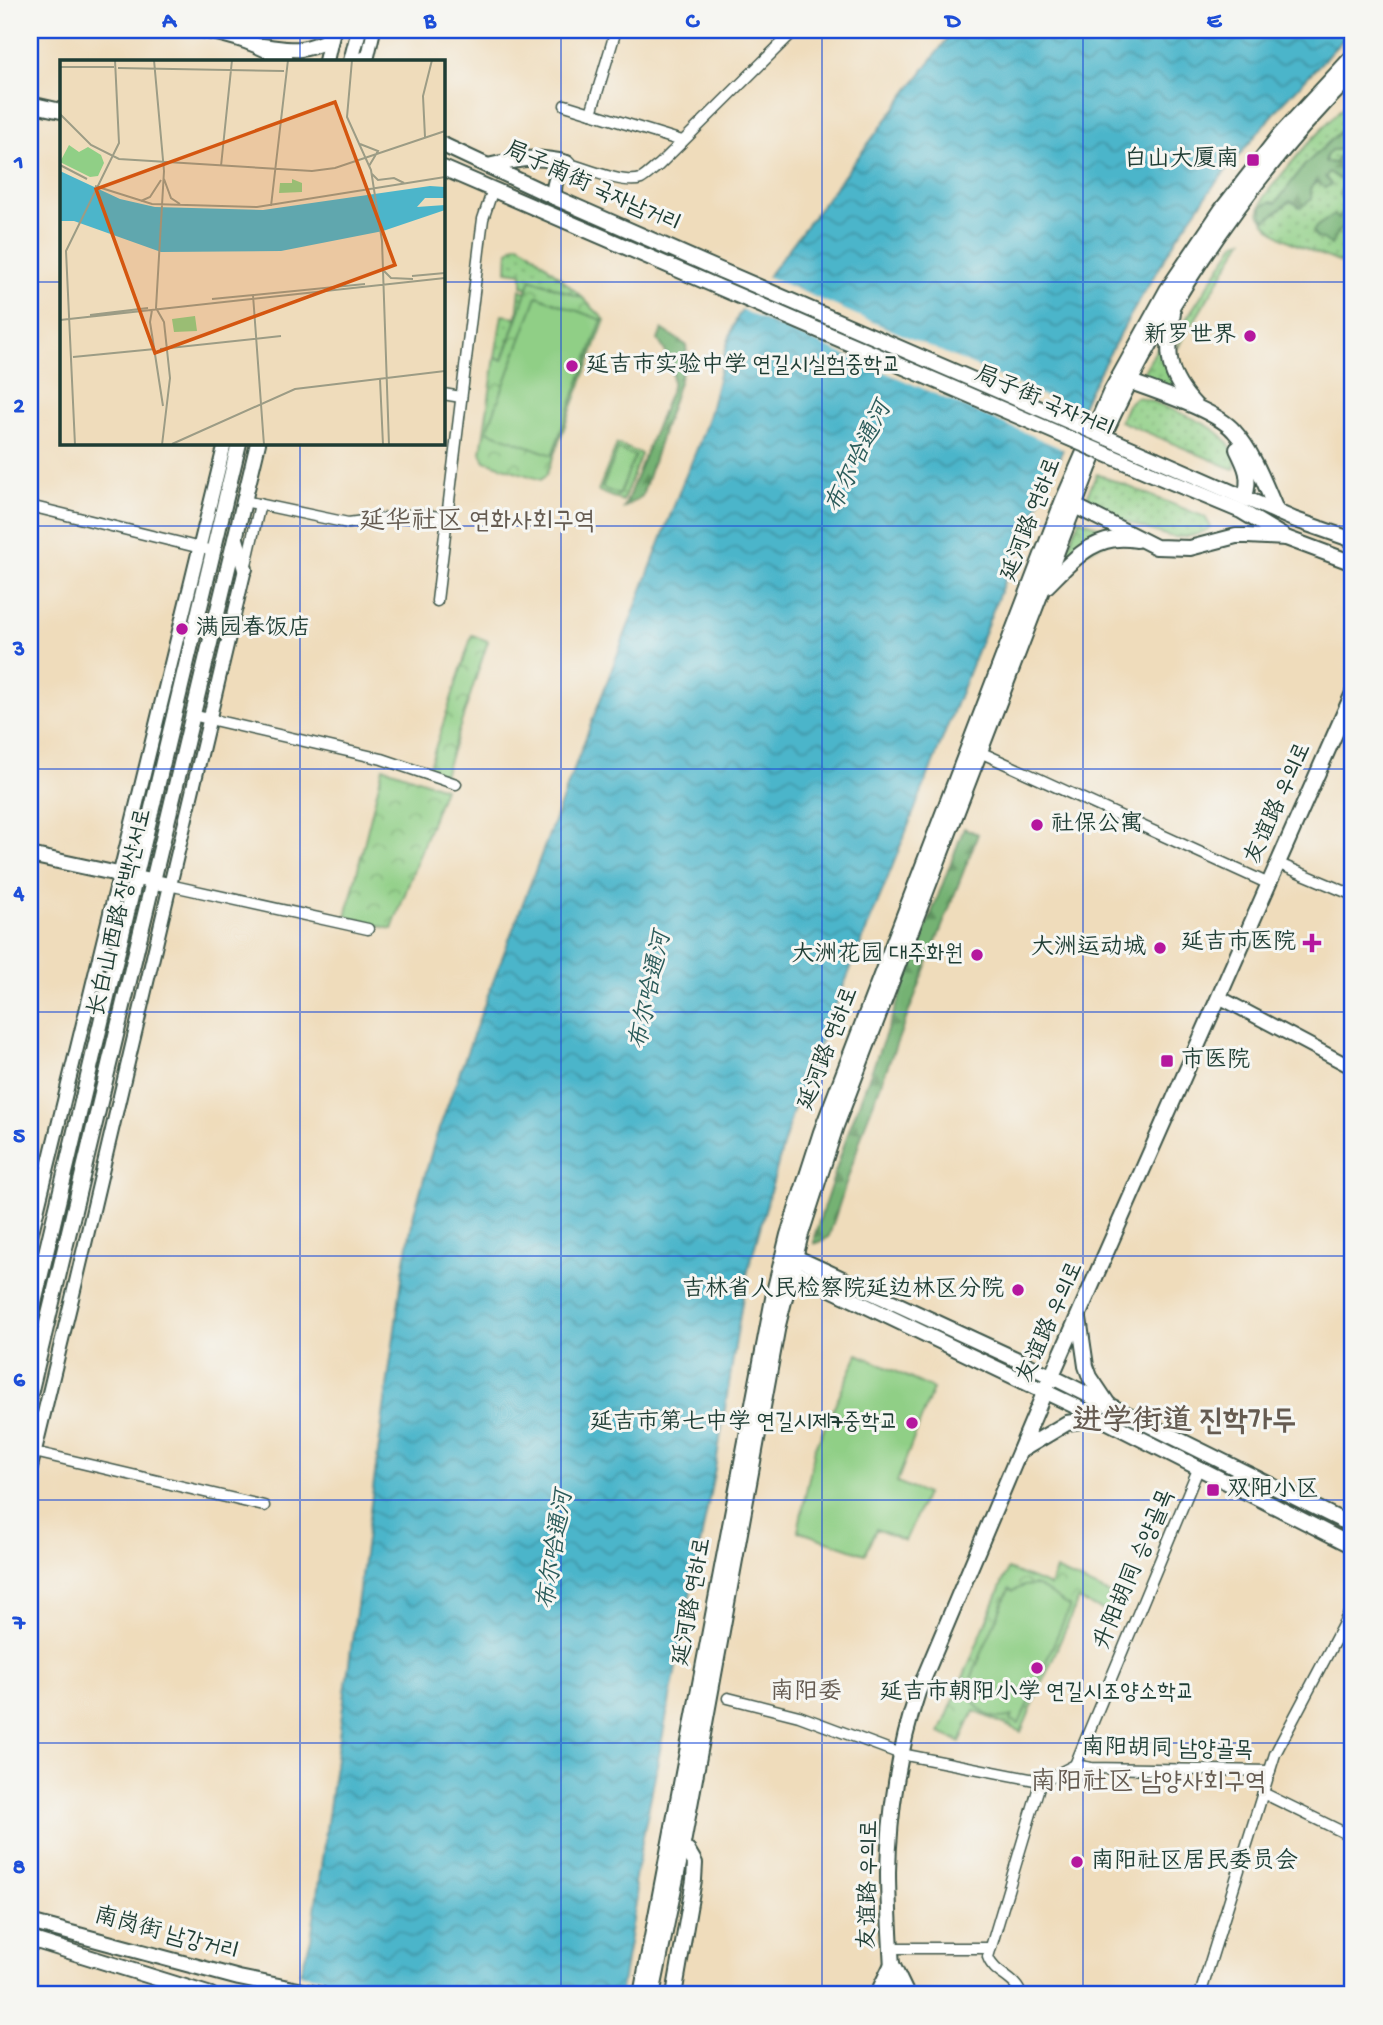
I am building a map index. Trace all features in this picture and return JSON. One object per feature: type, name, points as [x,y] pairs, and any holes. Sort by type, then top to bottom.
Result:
[{"type":"main road","points":[[203,30],[243,38],[284,60]]},
{"type":"main road","points":[[351,60],[359,30]]},
{"type":"main road","points":[[262,46],[307,50],[332,35]]},
{"type":"main road","points":[[326,60],[332,35]]},
{"type":"main road","points":[[262,46],[269,60]]},
{"type":"main road","name":"延河路 연하로","points":[[652,1995],[676,1848],[778,1325],[789,1262],[792,1221],[821,1132],[1070,500],[1122,382],[1167,290],[1232,195],[1279,136],[1353,56]]},
{"type":"main road","name":"延河路 연하로","points":[[1122,382],[1205,257],[1279,155],[1353,74]]},
{"type":"main road","points":[[30,104],[60,111]]},
{"type":"main road","name":"局子南街 국자남거리","points":[[444,145],[722,271]]},
{"type":"main road","points":[[488,166],[526,158],[547,158],[567,163],[556,177],[554,197]]},
{"type":"main road","name":"局子南街 국자남거리","points":[[444,168],[716,286]]},
{"type":"main road","name":"局子街 국자거리","points":[[722,271],[1156,459],[1243,504],[1286,538],[1353,563]]},
{"type":"main road","name":"局子街 국자거리","points":[[716,286],[1150,473],[1243,504],[1277,512],[1353,540]]},
{"type":"main road","points":[[1175,304],[1169,345],[1171,368],[1180,386],[1200,410]]},
{"type":"main road","points":[[1122,382],[1220,419],[1241,440],[1277,512]]},
{"type":"main road","points":[[1070,500],[1156,537],[1181,541],[1233,528],[1240,521],[1249,484],[1248,475],[1236,447],[1223,431],[1186,410],[1122,382]]},
{"type":"main road","name":"长白山西路 장백산서로","points":[[30,1320],[134,878],[206,550],[239,444]]},
{"type":"main road","name":"长白山西路 장백산서로","points":[[30,1394],[258,444]]},
{"type":"main road","points":[[1070,500],[1156,547],[1197,547],[1236,536],[1286,538]]},
{"type":"main road","name":"延河路 연하로","points":[[789,1262],[839,1117],[1042,592],[1070,500]]},
{"type":"main road","points":[[236,538],[245,569]]},
{"type":"main road","points":[[1042,592],[1072,559],[1093,545],[1120,539],[1144,542]]},
{"type":"main road","name":"友谊路 우의로","points":[[893,1995],[889,1842],[901,1754],[918,1692],[1045,1391],[1353,693]]},
{"type":"main road","points":[[30,855],[169,885]]},
{"type":"main road","points":[[789,1262],[1052,1377],[1353,1526]]},
{"type":"main road","points":[[789,1262],[1353,1546]]},
{"type":"main road","points":[[1079,1317],[1086,1366],[1108,1404]]},
{"type":"main road","points":[[1020,1451],[1067,1423],[1100,1418]]},
{"type":"main road","points":[[674,1995],[695,1871],[691,1853],[676,1848]]},
{"type":"main road","name":"延河路 연하로","points":[[641,1995],[676,1848]]},
{"type":"main road","name":"南岗街 남강거리","points":[[30,1922],[239,1978],[323,1995]]},
{"type":"main road","name":"南岗街 남강거리","points":[[30,1939],[211,1995]]},
{"type":"main road","points":[[877,1995],[892,1964]]},
{"type":"main road","points":[[892,1964],[907,1995]]},
{"type":"street","points":[[359,60],[368,56],[374,30]]},
{"type":"street","points":[[592,113],[616,30]]},
{"type":"street","points":[[567,163],[619,178],[642,178],[795,30]]},
{"type":"street","points":[[565,105],[682,141]]},
{"type":"street","points":[[436,601],[481,233],[493,189]]},
{"type":"street","points":[[444,394],[461,397]]},
{"type":"street","name":"长白山西路 장백산서로","points":[[30,1240],[119,875],[206,550],[225,444]]},
{"type":"street","points":[[244,501],[348,523],[418,514],[446,518]]},
{"type":"street","points":[[245,569],[260,504]]},
{"type":"street","points":[[30,506],[206,550]]},
{"type":"street","name":"长白山西路 장백산서로","points":[[30,1471],[32,1452],[85,1246],[245,569]]},
{"type":"street","points":[[192,715],[382,759],[456,784]]},
{"type":"street","points":[[980,752],[1269,884]]},
{"type":"street","points":[[1277,863],[1353,895]]},
{"type":"street","points":[[169,885],[368,929]]},
{"type":"street","points":[[1219,998],[1353,1068]]},
{"type":"street","points":[[32,1452],[264,1506]]},
{"type":"street","name":"升阳胡同 승양골목","points":[[1074,1765],[1199,1467]]},
{"type":"street","points":[[1200,1995],[1275,1754],[1353,1606]]},
{"type":"street","points":[[728,1698],[799,1716],[901,1754],[1041,1780],[988,1956],[995,1969],[1020,1989],[1021,1995]]},
{"type":"street","name":"南阳胡同 남양골목","points":[[1041,1780],[1074,1765],[1091,1768],[1270,1771]]},
{"type":"street","points":[[1263,1793],[1353,1838]]},
{"type":"street","points":[[891,1948],[990,1948]]},
{"type":"green space","points":[[1353,96],[1353,119],[1304,166],[1276,203],[1270,202],[1262,206],[1265,221],[1325,177],[1335,163],[1325,162],[1331,150],[1353,149],[1353,176],[1342,188],[1345,204],[1339,220],[1333,215],[1325,221],[1338,232],[1353,217],[1353,235],[1341,263],[1283,237],[1264,222],[1259,213],[1264,197],[1269,190]]},
{"type":"green space","points":[[1353,119],[1353,149],[1331,150],[1325,162],[1335,163],[1338,157],[1350,168],[1349,174],[1339,179],[1329,172],[1325,177],[1331,184],[1325,188],[1316,181],[1310,189],[1312,199],[1301,207],[1290,201],[1265,221],[1262,206],[1270,202],[1276,203],[1304,166]]},
{"type":"green space","points":[[1353,176],[1353,217],[1338,232],[1331,245],[1317,238],[1313,232],[1333,215],[1339,219],[1345,204],[1339,194]]},
{"type":"green space","points":[[1243,240],[1178,348],[1183,324],[1236,242]]},
{"type":"green space","points":[[519,244],[583,298],[531,279],[528,288],[522,286],[522,273],[507,271],[509,251]]},
{"type":"green space","points":[[531,279],[583,298],[605,320],[546,476],[541,480],[485,461],[481,453],[495,357],[503,360]]},
{"type":"green space","points":[[520,289],[526,292],[503,360],[495,357],[502,315],[517,317]]},
{"type":"green space","points":[[537,296],[602,320],[552,455],[487,431]]},
{"type":"green space","points":[[662,329],[686,345],[687,357],[642,496],[624,508],[672,387],[670,362],[658,340]]},
{"type":"green space","points":[[1164,336],[1180,395],[1139,380]]},
{"type":"green space","points":[[1136,397],[1190,417],[1222,436],[1230,445],[1235,468],[1120,421],[1127,405]]},
{"type":"green space","points":[[617,444],[641,454],[623,501],[598,491]]},
{"type":"green space","points":[[618,449],[635,456],[619,495],[602,488]]},
{"type":"green space","points":[[1097,474],[1205,517],[1211,527],[1194,535],[1175,537],[1114,516],[1089,500],[1089,490]]},
{"type":"green space","points":[[1079,519],[1122,536],[1063,562]]},
{"type":"green space","points":[[472,635],[488,641],[444,775],[428,770]]},
{"type":"green space","points":[[383,767],[444,788],[392,929],[346,917]]},
{"type":"green space","points":[[964,828],[978,834],[866,1122],[829,1236],[814,1244],[849,1130]]},
{"type":"green space","points":[[858,1354],[933,1389],[897,1482],[926,1494],[905,1541],[876,1529],[865,1554],[798,1531],[815,1448]]},
{"type":"green space","points":[[1008,1569],[1050,1586],[1056,1570],[1119,1598],[1112,1614],[1078,1600],[1021,1732],[974,1711],[960,1742],[940,1733]]},
{"type":"green space","points":[[1034,1585],[1070,1606],[1019,1724],[1010,1720],[1012,1716],[997,1718],[984,1713],[967,1688],[1009,1589],[1013,1591]]},
{"type":"water","name":"布尔哈通河","points":[[954,30],[1352,30],[1282,104],[1214,185],[1178,236],[1088,393],[1006,577],[794,1107],[746,1278],[717,1458],[634,1883],[637,1897],[620,1995],[296,1995],[298,1979],[311,1939],[403,1271],[414,1213],[435,1140],[702,437],[728,342],[738,316]]},
{"type":"pier","points":[[764,275],[1083,413],[1065,450],[739,309]]},
{"type":"pier","points":[[297,1973],[424,1995],[293,1995]]},
{"type":"waterway","points":[[708,355],[722,365]]},
{"type":"place","name":"白山大厦南","points":[[1253,160]]},
{"type":"place","name":"新罗世界","points":[[1250,336]]},
{"type":"place","name":"延吉市实验中学 연길시실험중학교","points":[[572,366]]},
{"type":"place","name":"满园春饭店","points":[[182,629]]},
{"type":"place","name":"社保公寓","points":[[1037,825]]},
{"type":"place","name":"延吉市医院","points":[[1312,943]]},
{"type":"place","name":"大洲运动城","points":[[1160,948]]},
{"type":"place","name":"大洲花园 대주화원","points":[[977,955]]},
{"type":"place","name":"市医院","points":[[1167,1061]]},
{"type":"place","name":"吉林省人民检察院延边林区分院","points":[[1018,1290]]},
{"type":"place","name":"延吉市第七中学 연길시제7중학교","points":[[912,1423]]},
{"type":"place","name":"双阳小区","points":[[1213,1490]]},
{"type":"place","name":"延吉市朝阳小学 연길시조양소학교","points":[[1037,1668]]},
{"type":"place","name":"南阳社区居民委员会","points":[[1077,1862]]},
{"type":"district","name":"延华社区 연화사회구역","points":[[477,523]]},
{"type":"district","name":"进学街道 진학가두","points":[[1184,1423]]},
{"type":"district","name":"南阳委","points":[[806,1693]]},
{"type":"district","name":"南阳社区 남양사회구역","points":[[1148,1784]]}]
